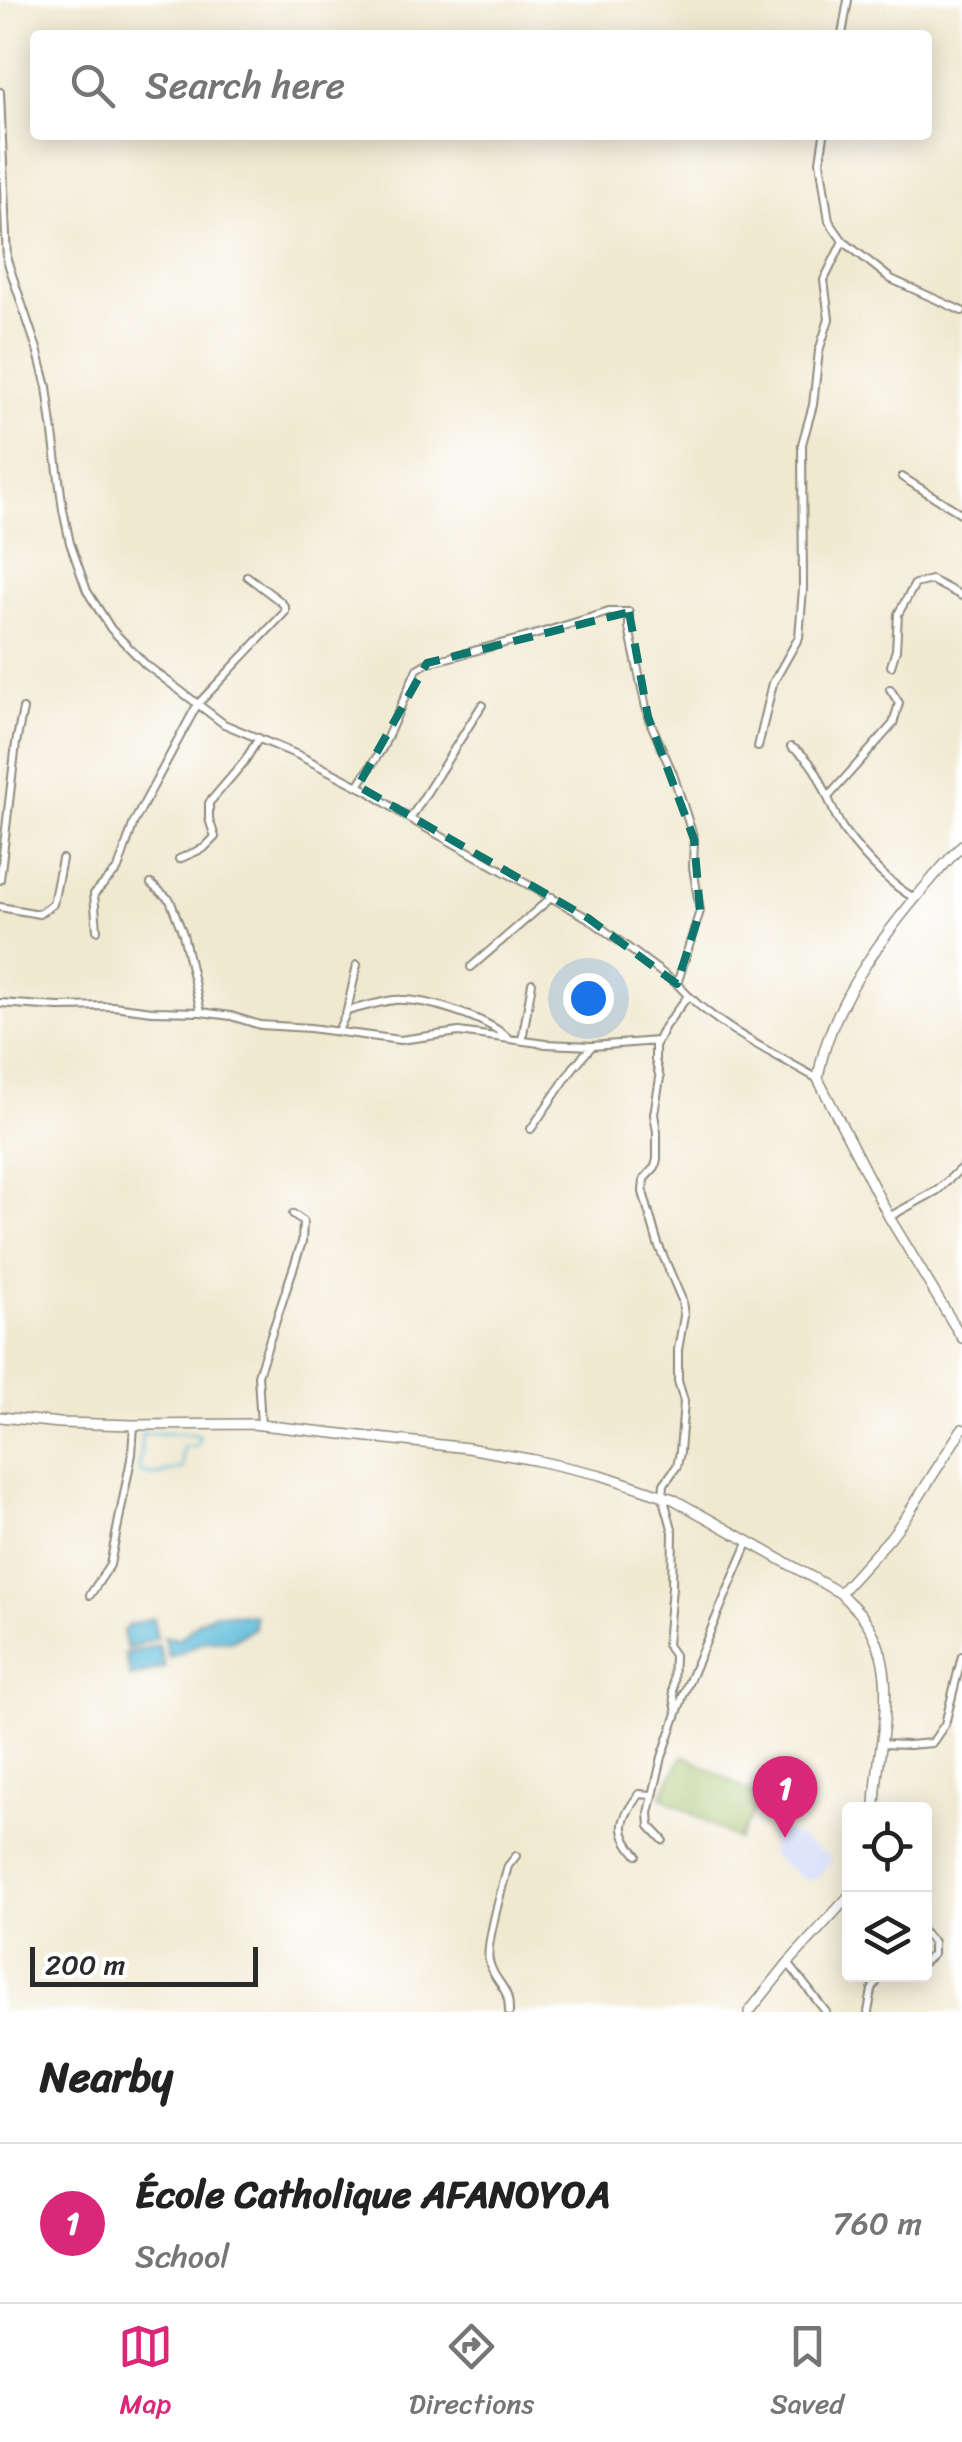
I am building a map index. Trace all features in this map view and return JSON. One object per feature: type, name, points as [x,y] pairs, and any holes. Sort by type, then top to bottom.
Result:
[{"type":"main road","points":[[962,845],[914,898],[849,996],[828,1036],[818,1079],[889,1217],[962,1338]]},
{"type":"main road","points":[[0,1417],[60,1424],[260,1425],[468,1448],[600,1475],[688,1507],[840,1593],[867,1623],[885,1670],[876,1802]]},
{"type":"main road","points":[[840,1593],[908,1514],[962,1429]]},
{"type":"main road","points":[[749,2012],[842,1904]]},
{"type":"street","points":[[843,30],[848,0]]},
{"type":"street","points":[[0,92],[7,260],[47,386],[63,510],[76,562],[87,591],[111,630],[145,664],[224,724],[358,786],[552,897],[621,941],[751,1041],[818,1079]]},
{"type":"street","points":[[823,140],[820,162],[829,221],[843,240],[891,279],[962,311]]},
{"type":"street","points":[[758,748],[773,683],[799,637],[804,589],[802,444],[829,319],[824,280],[843,240]]},
{"type":"street","points":[[902,477],[962,514]]},
{"type":"street","points":[[97,930],[94,894],[118,869],[134,822],[197,705],[285,612],[281,602],[247,576]]},
{"type":"street","points":[[891,666],[898,614],[915,584],[931,580],[962,596]]},
{"type":"street","points":[[358,786],[383,746],[416,670],[427,662],[609,612],[628,612],[648,718],[673,774],[694,838],[693,867],[700,911],[677,984]]},
{"type":"street","points":[[829,796],[893,724],[898,702],[890,689]]},
{"type":"street","points":[[410,818],[482,704]]},
{"type":"street","points":[[0,880],[22,709]]},
{"type":"street","points":[[179,859],[204,848],[215,836],[209,820],[210,803],[259,738]]},
{"type":"street","points":[[791,747],[803,754],[829,796],[843,830],[894,886],[914,898]]},
{"type":"street","points":[[0,907],[39,914],[53,904],[62,859]]},
{"type":"street","points":[[151,884],[170,900],[183,934],[202,1012]]},
{"type":"street","points":[[471,967],[552,897]]},
{"type":"street","points":[[338,1031],[348,1011],[357,965]]},
{"type":"street","points":[[522,1040],[532,983]]},
{"type":"street","points":[[677,1713],[674,1654],[667,1644],[672,1532],[662,1496],[680,1452],[684,1401],[678,1381],[678,1350],[684,1316],[682,1300],[658,1244],[644,1179],[657,1159],[657,1041],[688,996]]},
{"type":"street","points":[[348,1011],[398,1000],[428,1004],[478,1018],[507,1038]]},
{"type":"street","points":[[0,1003],[202,1012],[260,1024],[400,1040],[459,1032],[546,1044],[592,1046],[657,1041]]},
{"type":"street","points":[[532,1129],[572,1068],[592,1046]]},
{"type":"street","points":[[889,1217],[938,1190],[962,1167]]},
{"type":"street","points":[[260,1425],[258,1375],[302,1242],[302,1221],[293,1214]]},
{"type":"street","points":[[90,1595],[110,1565],[134,1426]]},
{"type":"street","points":[[662,1840],[650,1826],[652,1795],[677,1713],[748,1543]]},
{"type":"street","points":[[880,1744],[932,1743],[945,1724],[962,1656]]},
{"type":"street","points":[[638,1855],[624,1839],[622,1826],[640,1794],[652,1795]]},
{"type":"street","points":[[509,2012],[510,1998],[494,1976],[487,1957],[508,1866],[516,1856]]},
{"type":"street","points":[[788,1963],[826,2012]]},
{"type":"street","points":[[868,2012],[876,1982]]},
{"type":"highlighted area","points":[[629,612],[648,717],[694,839],[700,911],[677,984],[588,918],[358,786],[427,663]]},
{"type":"shaded area","points":[[770,1820],[832,1858],[816,1880],[803,1879],[771,1856]]},
{"type":"green space","points":[[684,1755],[761,1798],[738,1840],[661,1796]]},
{"type":"water","points":[[216,1613],[254,1615],[254,1628],[231,1641],[206,1640],[169,1658],[164,1637],[181,1638],[200,1620]]},
{"type":"water","points":[[153,1618],[157,1638],[127,1649],[123,1631],[129,1625]]},
{"type":"water","points":[[158,1645],[165,1667],[131,1677],[125,1654]]},
{"type":"waterway","points":[[142,1433],[189,1434],[200,1436],[197,1445],[182,1450],[183,1468],[150,1475],[139,1471],[142,1433]]},
{"type":"place","name":"École Catholique AFANOYOA","points":[[785,1838]]}]
